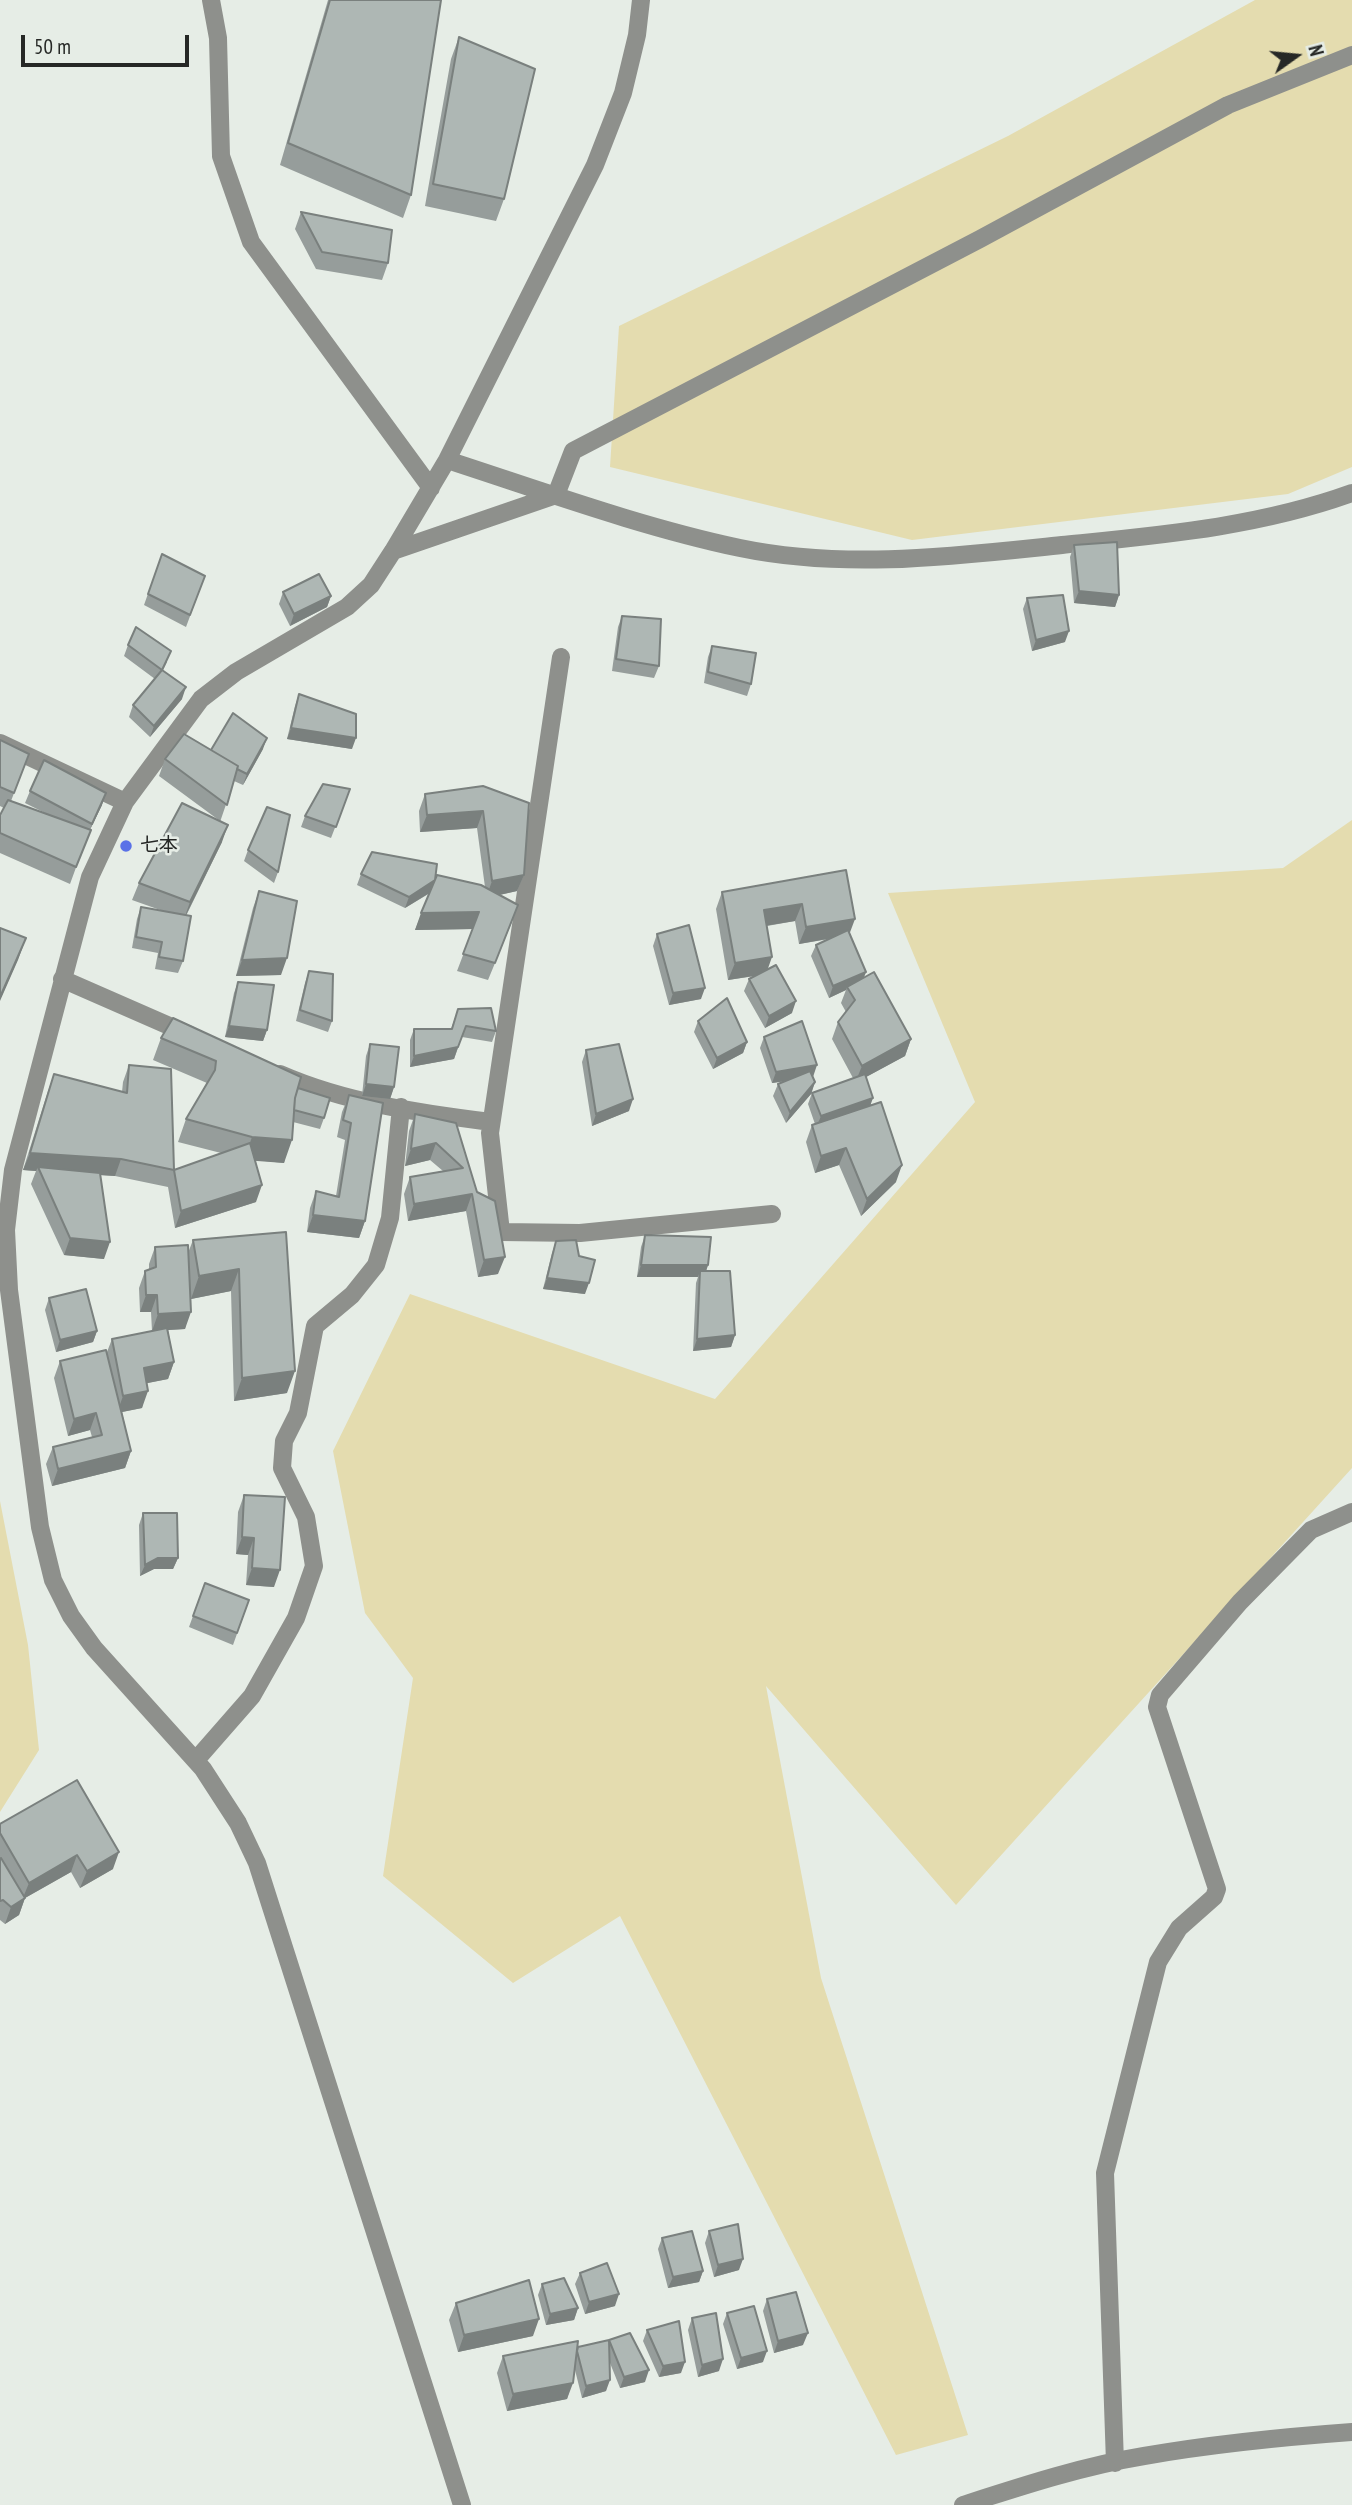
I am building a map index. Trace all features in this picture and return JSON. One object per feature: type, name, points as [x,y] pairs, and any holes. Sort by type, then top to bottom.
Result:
[{"type":"street","points":[[211,0],[218,38],[221,156],[251,242],[431,488]]},
{"type":"street","points":[[461,2505],[257,1863],[238,1823],[196,1760],[94,1648],[71,1616],[53,1580],[40,1527],[9,1290],[6,1230],[13,1170],[90,877],[125,802],[201,699],[236,672],[347,607],[371,585],[393,551],[447,460],[595,165],[623,93],[637,35],[641,0]]},
{"type":"street","points":[[393,551],[556,495],[573,451],[991,233],[1228,105],[1352,55]]},
{"type":"street","points":[[447,460],[556,495],[741,548],[834,561],[987,553],[1239,525],[1301,512],[1352,493]]},
{"type":"street","points":[[561,657],[527,898],[491,1122],[501,1232],[580,1233],[772,1214]]},
{"type":"street","points":[[0,743],[125,802]]},
{"type":"street","points":[[62,979],[211,1044]]},
{"type":"street","points":[[260,1065],[309,1087],[401,1107],[491,1122]]},
{"type":"street","points":[[196,1760],[252,1696],[296,1618],[314,1566],[306,1517],[282,1468],[284,1441],[298,1413],[315,1326],[352,1296],[376,1265],[390,1219],[401,1107]]},
{"type":"street","points":[[1115,2463],[1105,2173],[1158,1962],[1179,1928],[1214,1896],[1217,1889],[1157,1707],[1160,1695],[1240,1602],[1311,1530],[1352,1512]]},
{"type":"street","points":[[963,2505],[1021,2486],[1141,2456],[1247,2441],[1352,2431]]},
{"type":"shaded area","points":[[1255,0],[1352,0],[1352,467],[1288,494],[912,540],[610,467],[619,326],[1008,136]]},
{"type":"shaded area","points":[[1352,820],[1352,1468],[956,1905],[766,1686],[821,1978],[968,2435],[896,2455],[620,1916],[513,1983],[383,1876],[413,1678],[365,1613],[333,1451],[410,1294],[715,1399],[975,1102],[888,893],[1283,868]]},
{"type":"shaded area","points":[[0,1501],[28,1645],[39,1750],[0,1812]]},
{"type":"building","points":[[330,0],[441,0],[411,195],[288,143]]},
{"type":"building","points":[[459,37],[535,69],[504,199],[433,184]]},
{"type":"building","points":[[301,212],[392,230],[388,263],[322,252]]},
{"type":"building","points":[[1117,542],[1119,595],[1079,591],[1074,545]]},
{"type":"building","points":[[162,554],[205,576],[190,615],[148,594]]},
{"type":"building","points":[[319,574],[331,596],[294,614],[283,592]]},
{"type":"building","points":[[1063,595],[1069,631],[1036,640],[1027,598]]},
{"type":"building","points":[[622,616],[661,619],[659,666],[616,659]]},
{"type":"building","points":[[136,627],[171,651],[162,670],[128,645]]},
{"type":"building","points":[[712,646],[756,653],[751,684],[708,672]]},
{"type":"building","points":[[162,670],[186,687],[154,726],[133,705]]},
{"type":"building","points":[[299,694],[356,714],[356,738],[291,728]]},
{"type":"building","points":[[233,713],[267,738],[247,774],[211,750]]},
{"type":"building","points":[[184,734],[238,766],[227,805],[165,759]]},
{"type":"building","points":[[0,740],[29,754],[14,793],[0,787]]},
{"type":"building","points":[[44,760],[106,793],[92,824],[30,791]]},
{"type":"building","points":[[323,784],[350,789],[336,827],[305,816]]},
{"type":"building","points":[[483,786],[529,803],[524,875],[492,881],[483,811],[427,815],[425,794]]},
{"type":"building","points":[[8,800],[91,830],[76,867],[0,833],[0,815]]},
{"type":"building","points":[[182,803],[228,825],[190,902],[139,883]]},
{"type":"building","points":[[267,807],[290,815],[278,872],[248,850]]},
{"type":"building","points":[[372,852],[437,864],[435,880],[409,897],[361,874]]},
{"type":"building","points":[[846,870],[855,919],[806,927],[802,904],[764,910],[772,957],[735,963],[722,892]]},
{"type":"building","points":[[437,875],[481,885],[518,905],[495,963],[463,954],[479,912],[421,913]]},
{"type":"building","points":[[259,891],[297,901],[287,958],[242,960]]},
{"type":"building","points":[[141,907],[191,916],[183,961],[159,957],[162,942],[136,937]]},
{"type":"building","points":[[689,925],[705,988],[673,993],[657,934]]},
{"type":"building","points":[[0,928],[26,938],[0,997]]},
{"type":"building","points":[[848,930],[866,972],[833,986],[816,945]]},
{"type":"building","points":[[776,965],[796,1001],[769,1016],[749,979]]},
{"type":"building","points":[[309,971],[333,974],[332,1021],[300,1010]]},
{"type":"building","points":[[874,972],[911,1039],[862,1066],[838,1022],[855,1000],[847,987]]},
{"type":"building","points":[[238,982],[274,985],[267,1030],[229,1026]]},
{"type":"building","points":[[727,998],[747,1042],[717,1058],[698,1021]]},
{"type":"building","points":[[491,1008],[496,1031],[466,1026],[458,1047],[414,1056],[414,1029],[452,1029],[458,1009]]},
{"type":"building","points":[[173,1018],[301,1077],[295,1098],[292,1140],[252,1137],[186,1119],[215,1070],[216,1061],[161,1038]]},
{"type":"building","points":[[802,1021],[817,1065],[776,1072],[764,1037]]},
{"type":"building","points":[[370,1044],[399,1047],[394,1087],[366,1084]]},
{"type":"building","points":[[619,1044],[633,1099],[596,1114],[586,1050]]},
{"type":"building","points":[[129,1065],[171,1069],[174,1170],[121,1159],[30,1153],[54,1074],[127,1093]]},
{"type":"building","points":[[810,1071],[815,1082],[790,1112],[778,1084]]},
{"type":"building","points":[[865,1074],[873,1098],[821,1116],[812,1093]]},
{"type":"building","points":[[298,1088],[330,1098],[324,1118],[294,1110]]},
{"type":"building","points":[[349,1095],[383,1103],[365,1221],[313,1215],[316,1191],[339,1197],[351,1123],[343,1120]]},
{"type":"building","points":[[881,1102],[902,1165],[867,1199],[846,1148],[821,1156],[812,1125]]},
{"type":"building","points":[[415,1114],[456,1123],[477,1192],[495,1201],[505,1257],[484,1260],[472,1194],[414,1204],[410,1177],[463,1168],[436,1143],[411,1149]]},
{"type":"building","points":[[250,1143],[262,1185],[181,1211],[174,1170]]},
{"type":"building","points":[[38,1167],[100,1173],[110,1242],[70,1238]]},
{"type":"building","points":[[286,1232],[295,1371],[242,1378],[239,1269],[199,1276],[193,1240]]},
{"type":"building","points":[[645,1235],[711,1237],[708,1265],[641,1265]]},
{"type":"building","points":[[576,1240],[579,1256],[595,1260],[589,1283],[547,1278],[556,1241]]},
{"type":"building","points":[[188,1245],[191,1312],[158,1314],[157,1295],[146,1295],[145,1271],[156,1267],[155,1247]]},
{"type":"building","points":[[700,1271],[730,1271],[735,1335],[697,1339]]},
{"type":"building","points":[[86,1289],[97,1331],[60,1340],[49,1298]]},
{"type":"building","points":[[167,1328],[174,1362],[144,1368],[148,1391],[123,1396],[112,1339]]},
{"type":"building","points":[[106,1350],[131,1451],[58,1469],[53,1447],[102,1435],[96,1413],[74,1419],[60,1361]]},
{"type":"building","points":[[244,1495],[285,1497],[280,1570],[252,1568],[254,1538],[242,1537]]},
{"type":"building","points":[[143,1513],[177,1513],[178,1558],[158,1558],[145,1565]]},
{"type":"building","points":[[205,1583],[249,1600],[237,1633],[193,1616]]},
{"type":"building","points":[[77,1780],[119,1852],[87,1871],[77,1855],[29,1883],[0,1833],[0,1824]]},
{"type":"building","points":[[1,1858],[25,1898],[11,1907],[3,1900],[0,1901]]},
{"type":"building","points":[[738,2224],[743,2259],[718,2265],[709,2231]]},
{"type":"building","points":[[692,2231],[703,2271],[673,2277],[662,2238]]},
{"type":"building","points":[[607,2263],[619,2294],[589,2302],[580,2273]]},
{"type":"building","points":[[564,2278],[578,2308],[550,2314],[542,2284]]},
{"type":"building","points":[[529,2280],[539,2319],[464,2335],[456,2303]]},
{"type":"building","points":[[796,2292],[808,2333],[778,2341],[767,2299]]},
{"type":"building","points":[[754,2306],[767,2351],[741,2358],[727,2313]]},
{"type":"building","points":[[716,2313],[723,2359],[702,2365],[692,2318]]},
{"type":"building","points":[[679,2321],[685,2362],[663,2366],[647,2330]]},
{"type":"building","points":[[630,2333],[649,2370],[624,2377],[609,2340]]},
{"type":"building","points":[[609,2340],[610,2380],[586,2386],[578,2347]]},
{"type":"building","points":[[578,2341],[573,2383],[513,2394],[503,2356]]},
{"type":"place","name":"七本","points":[[126,846]]}]
